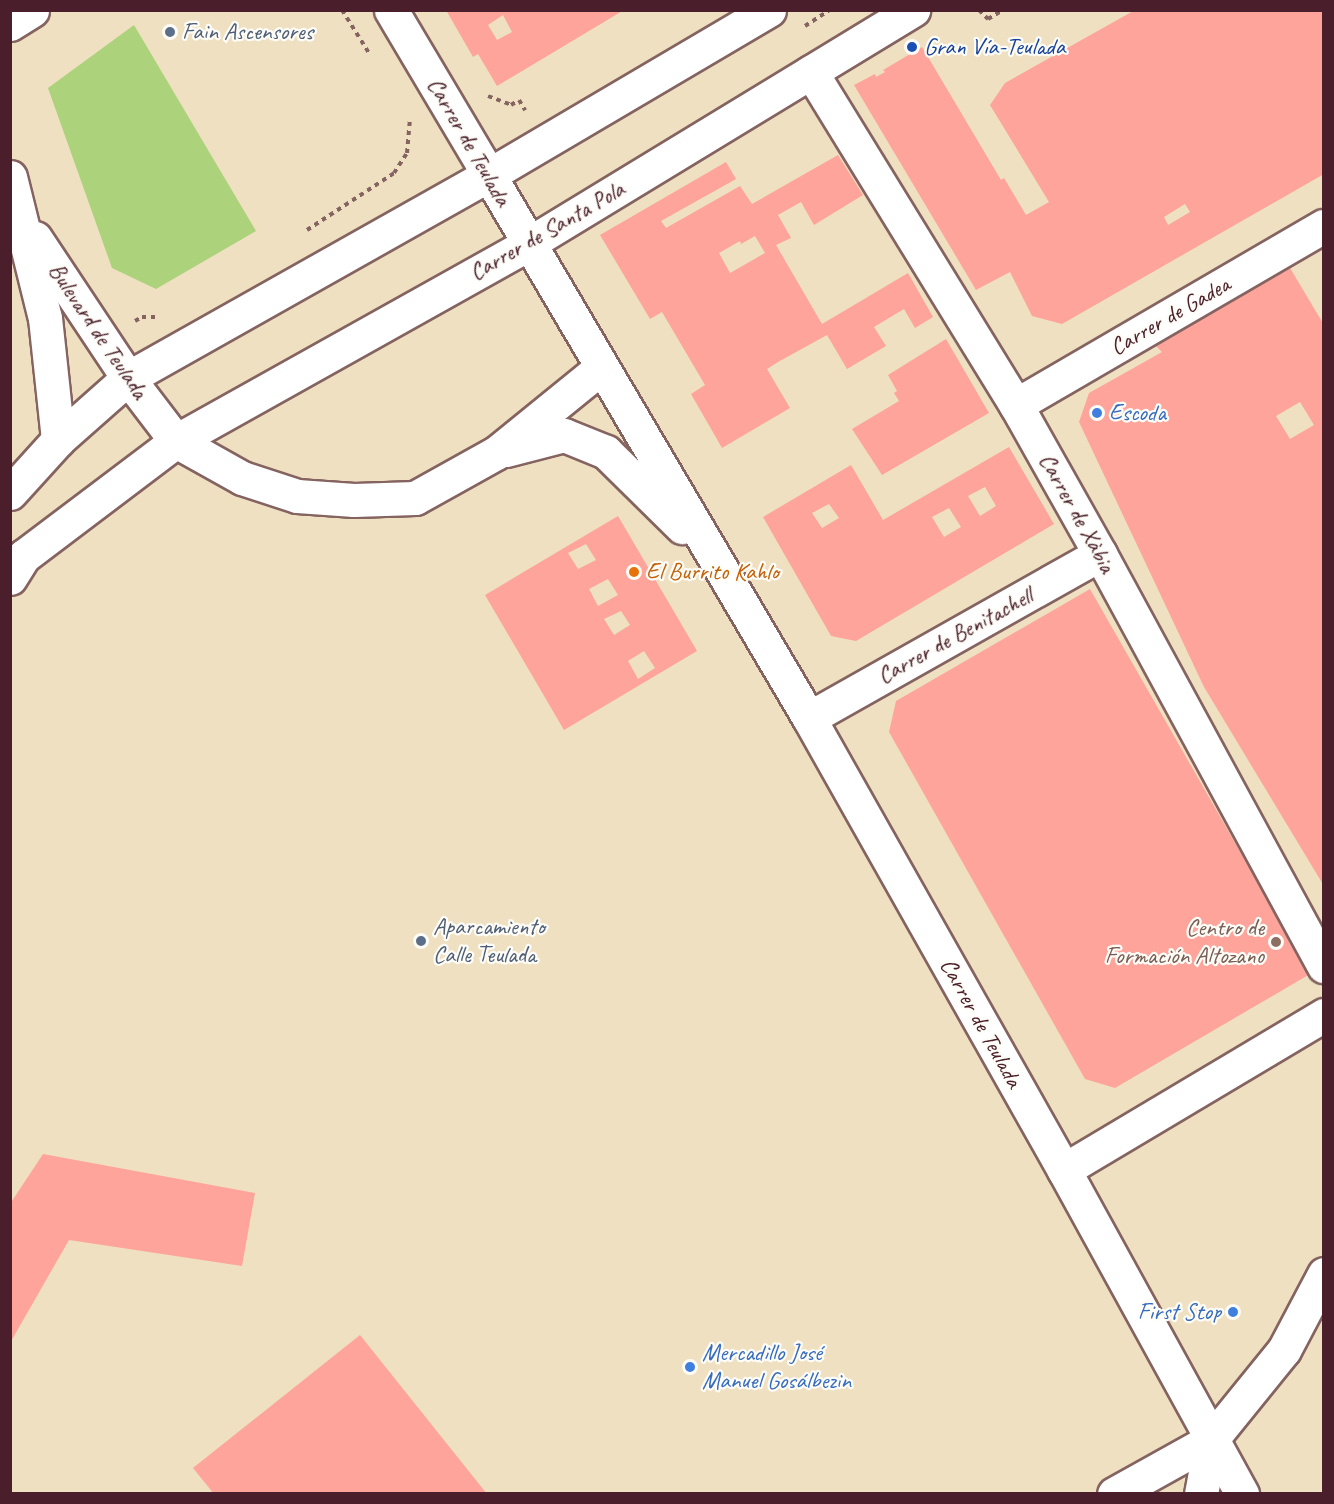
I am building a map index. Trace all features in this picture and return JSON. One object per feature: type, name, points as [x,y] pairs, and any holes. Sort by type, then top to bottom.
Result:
[{"type":"street","points":[[10,24],[32,10]]},
{"type":"street","name":"Carrer de Teulada","points":[[391,10],[809,718],[1065,1170],[1242,1494]]},
{"type":"street","points":[[10,493],[58,440],[128,378],[489,175],[769,10]]},
{"type":"street","name":"Carrer de Santa Pola","points":[[10,578],[24,556],[176,441],[528,244],[913,10]]},
{"type":"street","name":"Carrer de Xàbia","points":[[811,72],[1016,405],[1101,554],[1323,966]]},
{"type":"street","name":"Bulevard de Teulada","points":[[10,177],[23,219],[45,318],[58,440]]},
{"type":"street","name":"Bulevard de Teulada","points":[[23,219],[128,378],[176,441]]},
{"type":"street","name":"Carrer de Gadea","points":[[1016,405],[1323,226]]},
{"type":"street","name":"Carrer de Teulada","points":[[176,441],[242,478],[297,496],[354,501],[415,498],[496,453],[602,367]]},
{"type":"street","name":"Carrer de Teulada","points":[[496,453],[564,435],[606,452],[712,556]]},
{"type":"street","name":"Carrer de Benitachell","points":[[809,718],[1101,554]]},
{"type":"street","points":[[1065,1170],[1323,1015]]},
{"type":"street","points":[[1114,1494],[1211,1440],[1284,1350],[1323,1274]]},
{"type":"street","points":[[1201,1494],[1211,1440]]},
{"type":"path","points":[[342,10],[373,59]]},
{"type":"path","points":[[979,10],[988,19],[1003,10]]},
{"type":"path","points":[[305,232],[394,173],[407,153],[410,117],[404,107]]},
{"type":"path","points":[[142,317],[162,318]]},
{"type":"green space","points":[[134,25],[256,231],[156,289],[112,268],[48,88]]},
{"type":"building","points":[[446,10],[624,10],[497,86],[478,54],[473,57]],"holes":[[[503,15],[512,32],[497,40],[488,25]]]},
{"type":"building","points":[[1135,10],[1324,10],[1324,174],[1062,324],[1032,316],[1010,272],[976,290],[854,85],[875,74],[876,77],[885,72],[883,70],[922,47],[1001,180],[1004,178],[1026,215],[1049,202],[990,105],[1005,83]],"holes":[[[1185,204],[1190,212],[1168,225],[1164,217]]]},
{"type":"building","points":[[838,155],[863,195],[814,225],[801,202],[778,215],[791,238],[776,245],[822,324],[908,273],[933,317],[915,328],[904,309],[874,327],[886,346],[847,369],[827,335],[778,362],[767,369],[790,408],[722,448],[691,394],[705,385],[662,312],[650,319],[600,235],[726,162],[736,179],[661,221],[666,228],[740,186],[752,204]],"holes":[[[755,236],[765,253],[730,273],[719,253],[740,241],[741,244]]]},
{"type":"building","points":[[1290,268],[1324,325],[1324,886],[1204,687],[1079,422],[1089,393],[1162,352],[1156,346]],"holes":[[[1300,402],[1314,425],[1290,439],[1276,416]]]},
{"type":"building","points":[[946,339],[989,413],[882,475],[852,429],[899,401],[894,393],[897,391],[888,375]]},
{"type":"building","points":[[1009,447],[1054,524],[856,641],[831,636],[763,517],[851,465],[883,520]],"holes":[[[985,487],[996,506],[980,516],[968,496]],[[829,504],[839,518],[822,528],[812,513]],[[949,508],[961,527],[944,537],[932,517]]]},
{"type":"building","points":[[618,516],[697,651],[564,730],[485,595]],"holes":[[[586,544],[596,560],[578,569],[568,553]],[[608,579],[618,595],[598,606],[589,589]],[[621,611],[630,625],[614,635],[604,619]],[[644,651],[655,668],[638,679],[628,661]]]},
{"type":"building","points":[[1090,589],[1310,974],[1115,1088],[1085,1079],[889,732],[896,701]]},
{"type":"building","points":[[43,1154],[255,1193],[242,1266],[69,1240],[10,1343],[10,1204]]},
{"type":"building","points":[[360,1335],[487,1494],[214,1494],[193,1468]]},
{"type":"place","name":"Fain Ascensores","points":[[170,32]]},
{"type":"place","name":"Gran Vía-Teulada","points":[[912,47]]},
{"type":"place","name":"Escoda","points":[[1097,413]]},
{"type":"place","name":"El Burrito Kahlo","points":[[634,572]]},
{"type":"place","name":"Aparcamiento Calle Teulada","points":[[421,941]]},
{"type":"place","name":"Centro de Formación Altozano","points":[[1276,942]]},
{"type":"place","name":"First Stop","points":[[1233,1312]]},
{"type":"place","name":"Mercadillo José Manuel Gosálbezin","points":[[690,1367]]}]
